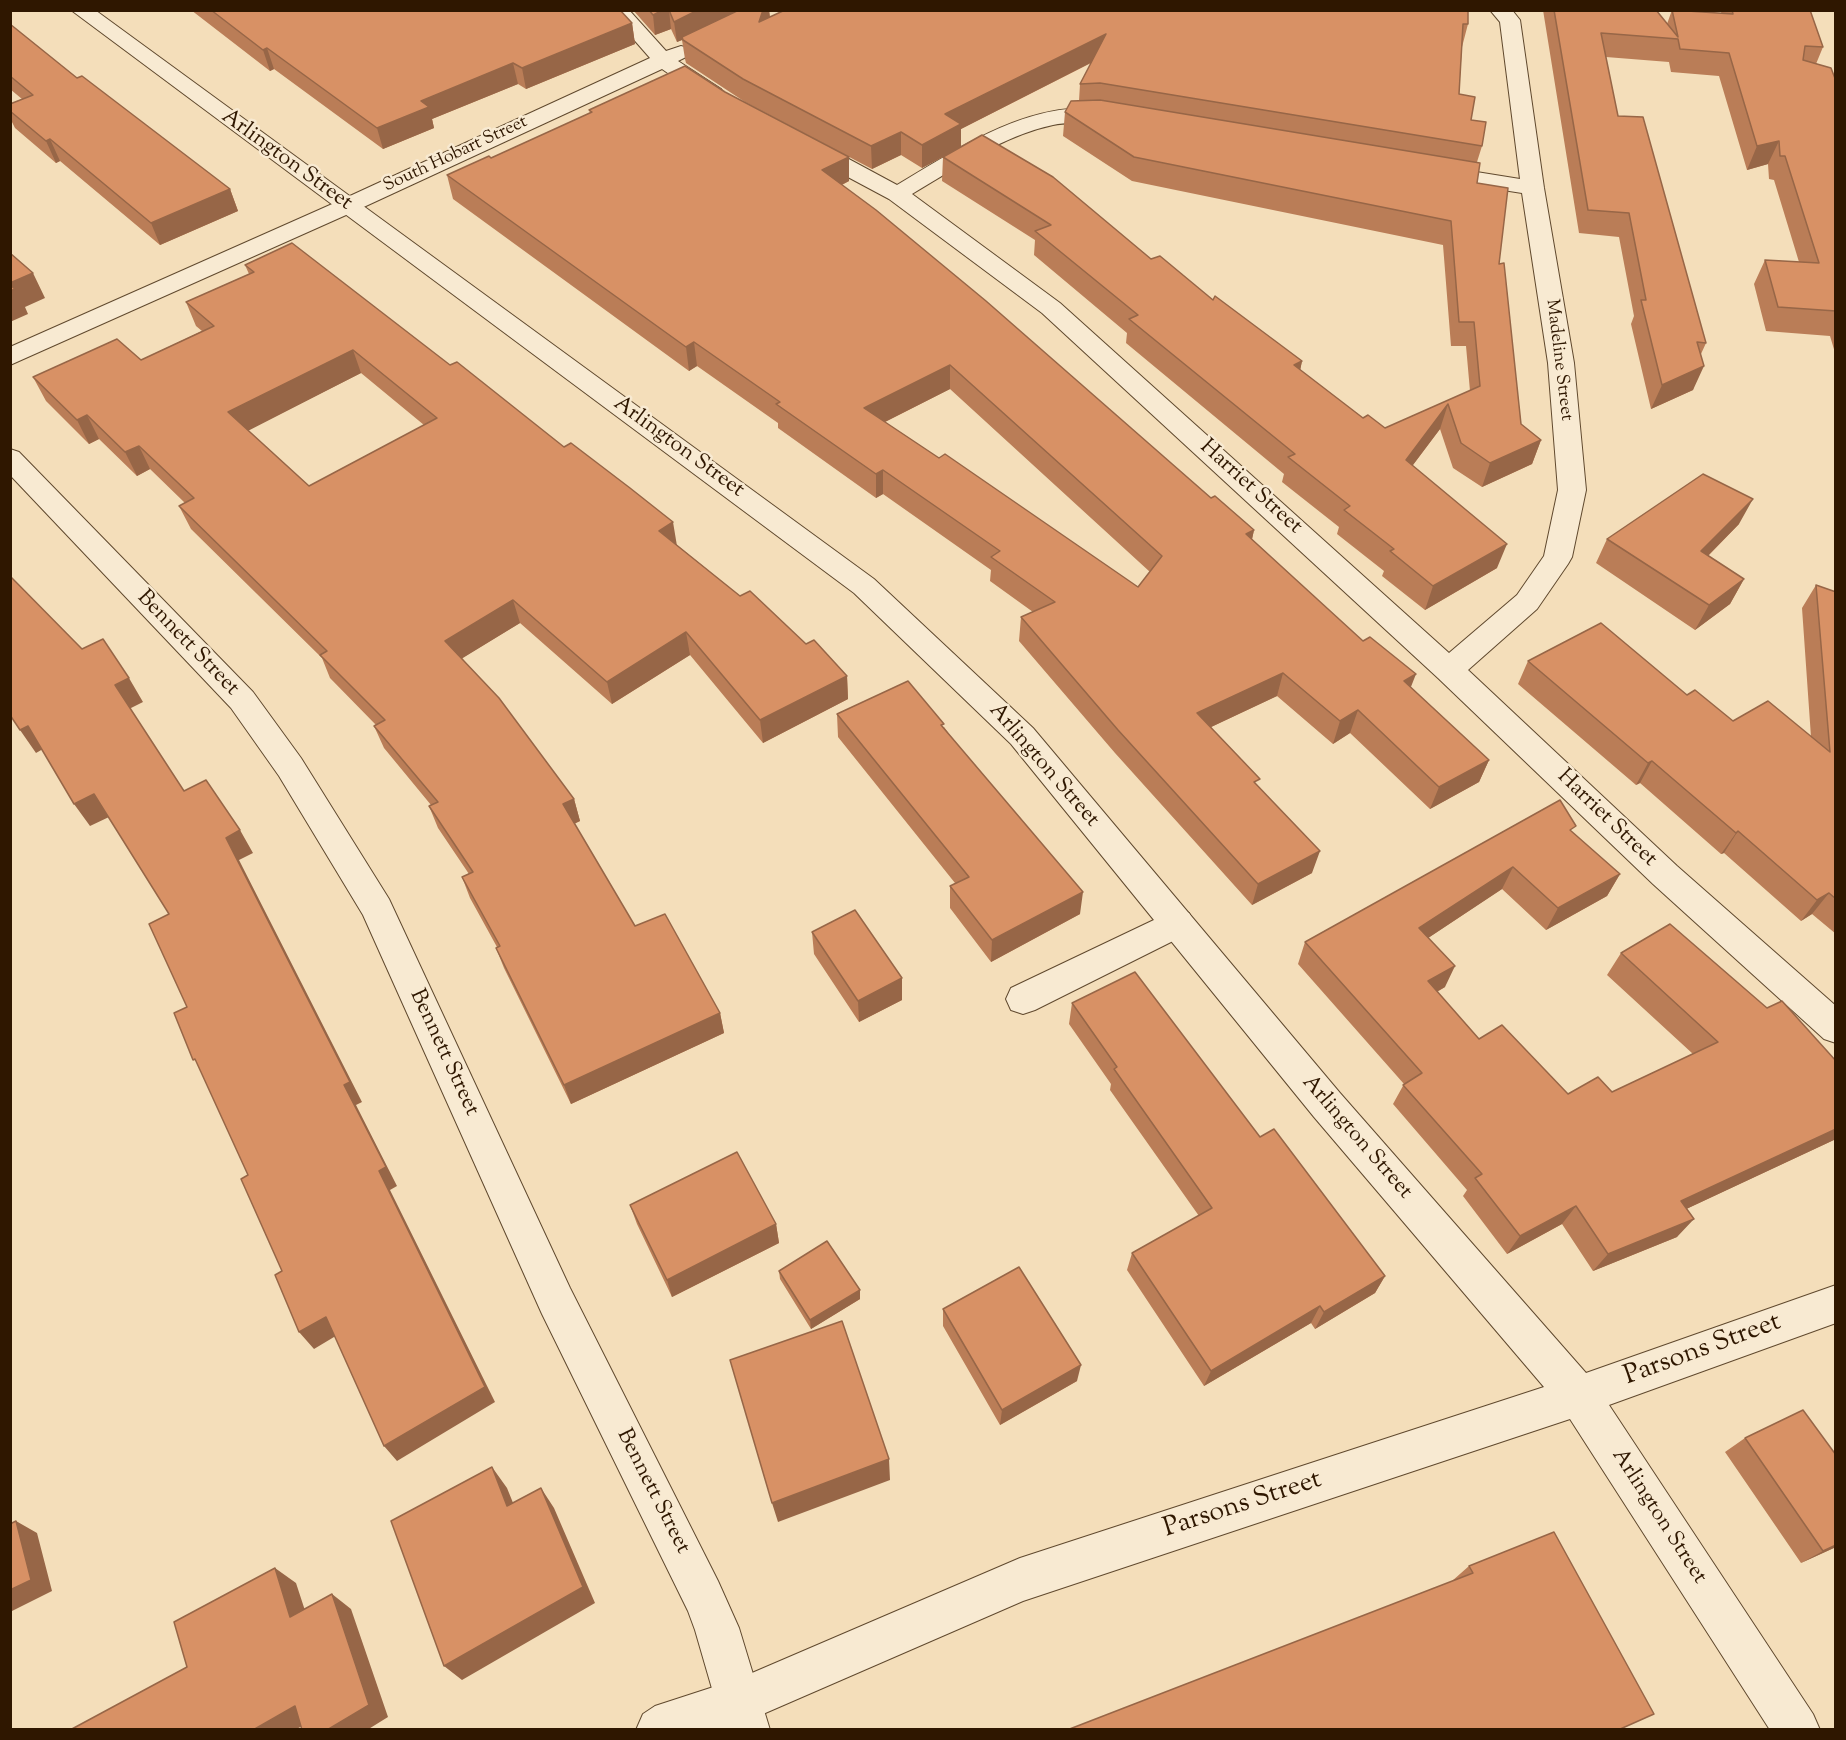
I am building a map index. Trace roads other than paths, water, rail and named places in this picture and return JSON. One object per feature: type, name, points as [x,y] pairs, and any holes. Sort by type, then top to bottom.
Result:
[{"type":"street","name":"Arlington Street","points":[[81,10],[864,586],[1022,736],[1327,1105],[1579,1396],[1797,1730]]},
{"type":"street","points":[[618,10],[663,60],[736,109]]},
{"type":"street","name":"Madeline Street","points":[[1449,670],[1527,602],[1558,556],[1572,490],[1561,363],[1533,188],[1510,20],[1500,10]]},
{"type":"street","name":"South Hobart Street","points":[[10,357],[347,206],[700,42]]},
{"type":"street","points":[[897,194],[1010,131],[1052,118],[1098,115],[1131,121]]},
{"type":"street","name":"Harriet Street","points":[[786,135],[897,194],[1051,308],[1449,670],[1665,875],[1836,1028]]},
{"type":"street","points":[[1416,169],[1533,188]]},
{"type":"street","name":"Bennett Street","points":[[10,458],[242,700],[290,767],[377,909],[556,1301],[703,1596],[717,1628],[743,1715]]},
{"type":"street","points":[[1023,999],[1177,922]]},
{"type":"street","name":"Parsons Street","points":[[659,1730],[671,1722],[743,1715],[1020,1580],[1579,1396],[1836,1304]]}]
